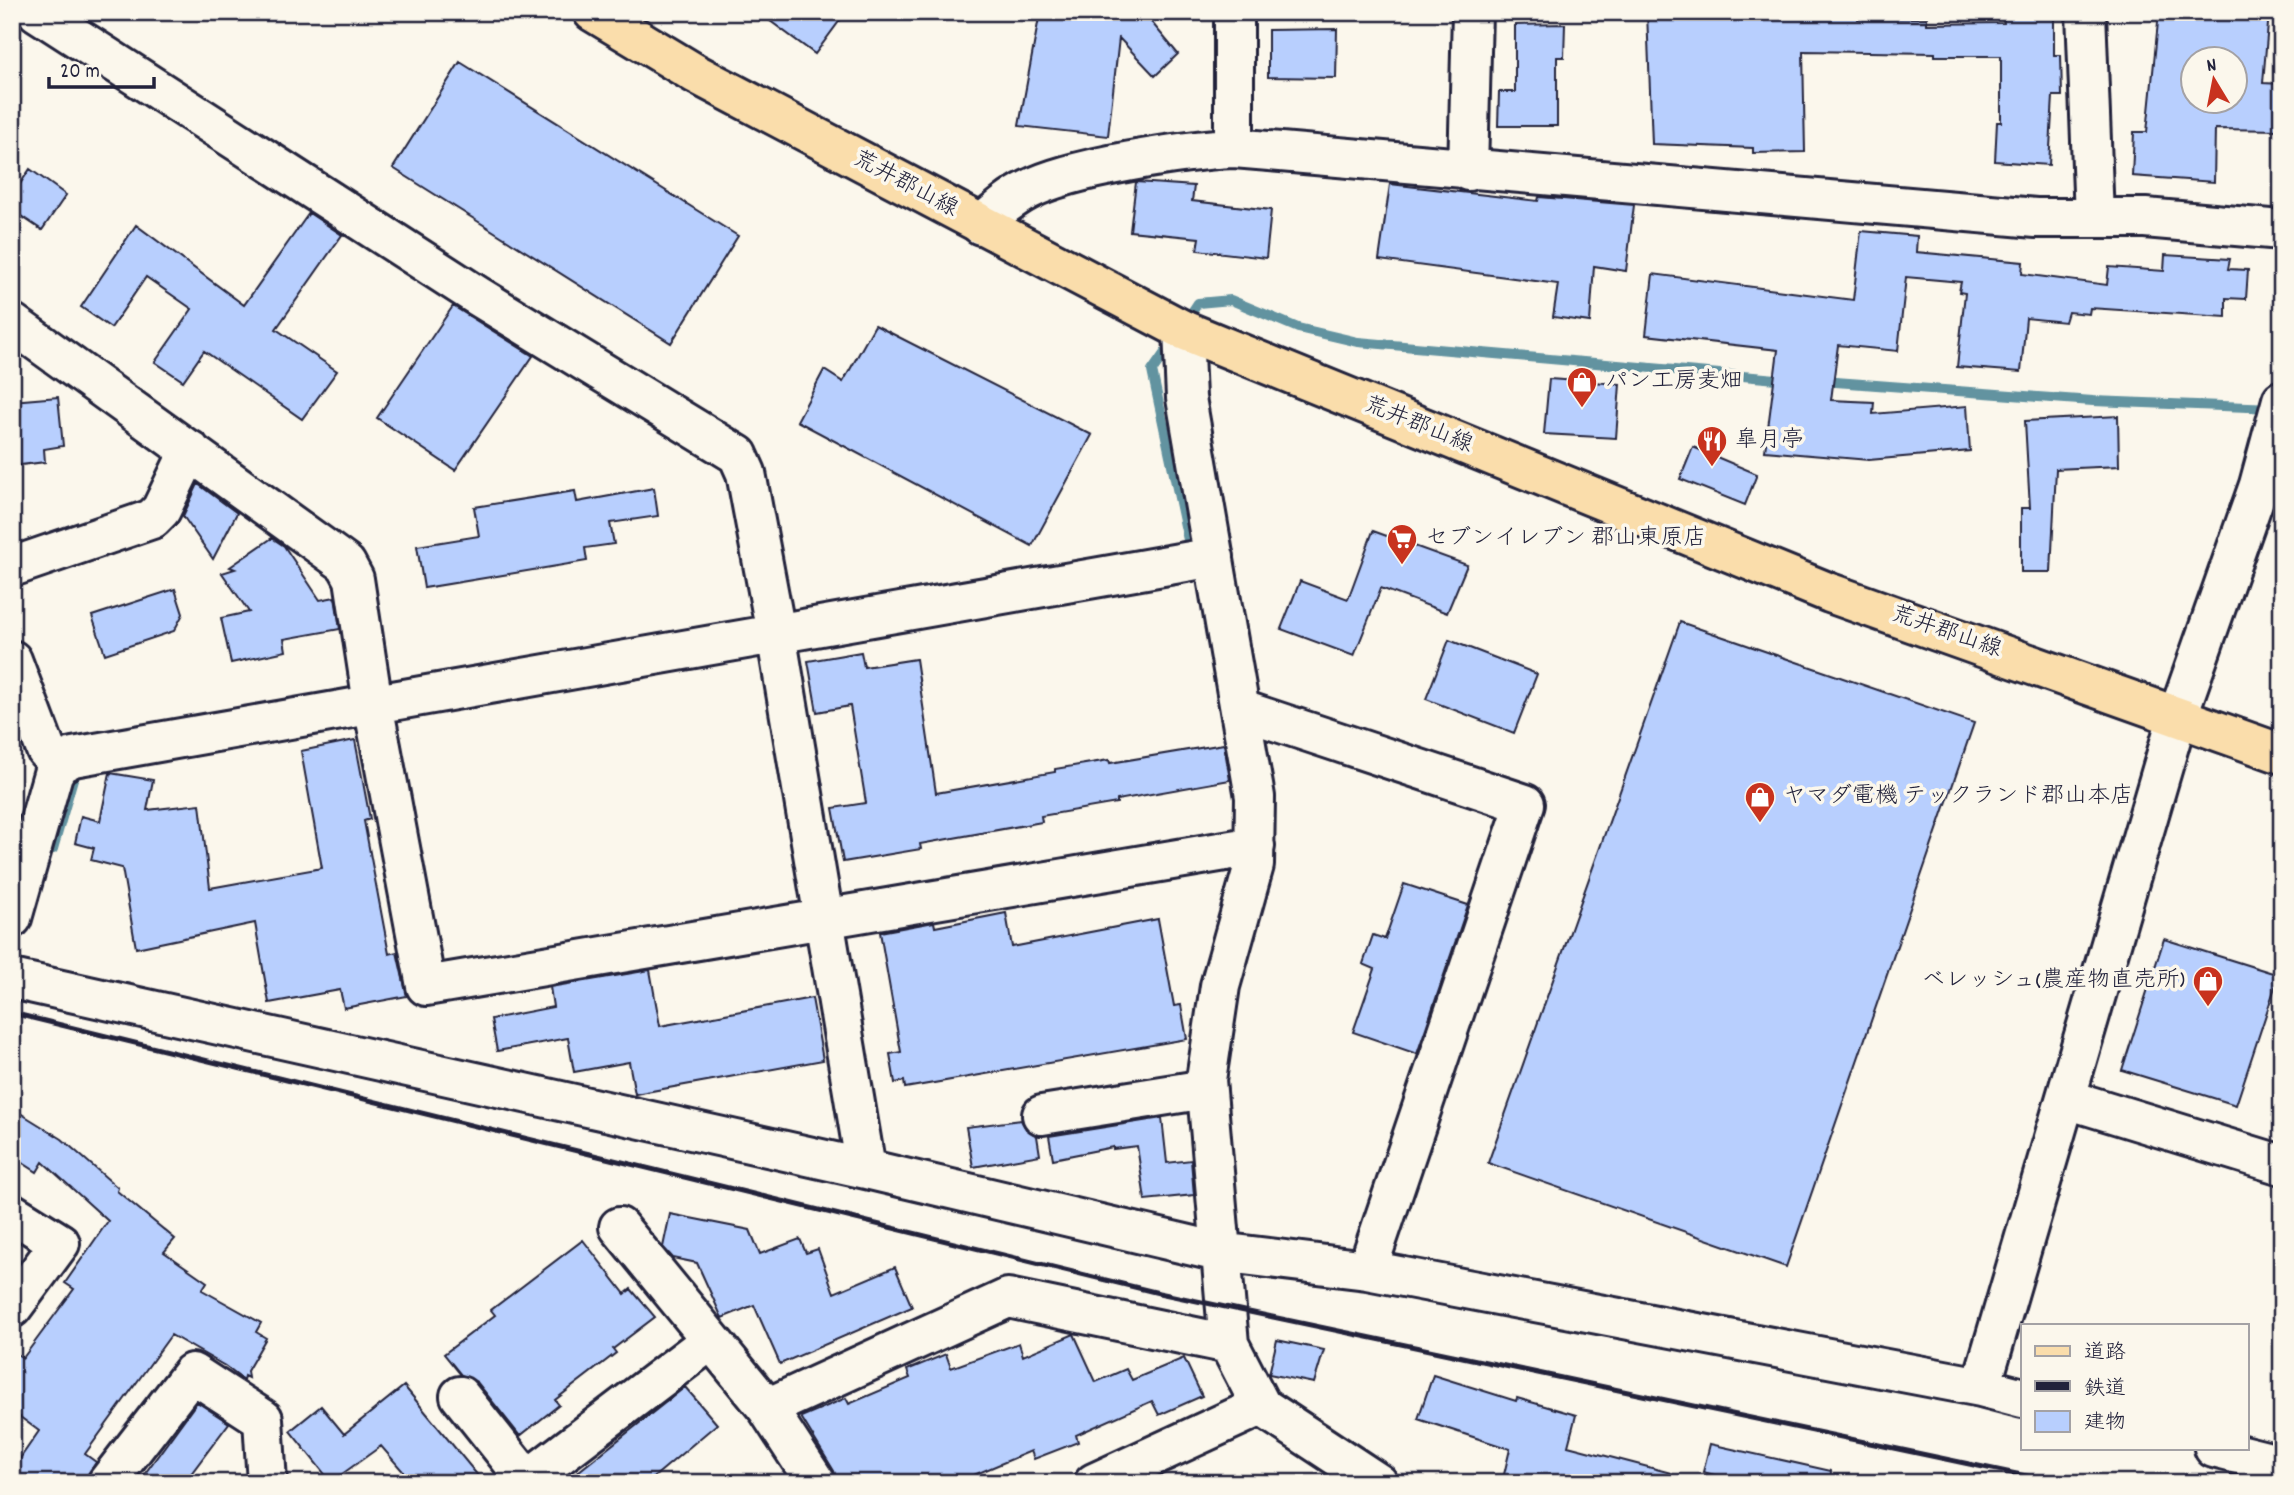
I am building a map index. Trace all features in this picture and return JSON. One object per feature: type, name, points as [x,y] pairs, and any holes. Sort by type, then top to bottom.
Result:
[{"type":"main road","name":"荒井郡山線","points":[[593,12],[695,74],[1183,330],[1830,593],[2282,754]]},
{"type":"street","points":[[37,12],[476,295],[738,455],[746,473],[776,633],[866,1169]]},
{"type":"street","points":[[1234,12],[1234,148]]},
{"type":"street","points":[[1468,170],[1472,12]]},
{"type":"street","points":[[2086,12],[2094,218]]},
{"type":"street","points":[[981,225],[1008,202],[1052,180],[1103,168],[1234,148],[2036,218],[2145,218],[2282,230]]},
{"type":"street","points":[[12,323],[346,564],[355,579],[373,704],[426,986],[1255,846]]},
{"type":"street","points":[[1183,330],[1186,398],[1255,797],[1254,865],[1217,996],[1208,1051],[1206,1089],[1229,1344],[1261,1406],[1378,1483]]},
{"type":"street","points":[[1981,1387],[2178,715],[2270,490],[2282,400]]},
{"type":"street","points":[[12,567],[152,519],[161,510],[190,450]]},
{"type":"street","points":[[12,918],[53,774],[59,764],[73,757],[1214,557]]},
{"type":"street","points":[[12,660],[46,750],[59,764]]},
{"type":"street","points":[[1242,710],[1525,804],[1367,1270]]},
{"type":"street","points":[[12,979],[866,1169],[1219,1252],[1367,1270],[1981,1387],[2021,1397]]},
{"type":"street","points":[[1042,1115],[1206,1089]]},
{"type":"street","points":[[2067,1099],[2282,1165]]},
{"type":"street","points":[[12,1213],[60,1243],[12,1308]]},
{"type":"street","points":[[619,1227],[767,1408],[816,1483]]},
{"type":"street","points":[[767,1408],[1008,1298],[1229,1344]]},
{"type":"street","points":[[460,1396],[528,1481],[711,1340]]},
{"type":"street","points":[[107,1483],[192,1373],[263,1419],[267,1483]]},
{"type":"street","points":[[1094,1483],[1261,1406]]},
{"type":"street","points":[[2222,1450],[2282,1465]]},
{"type":"building","points":[[758,12],[846,12],[815,54]]},
{"type":"building","points":[[1040,12],[1143,12],[1178,54],[1155,76],[1119,38],[1108,136],[1019,126]]},
{"type":"building","points":[[1647,12],[1858,12],[1858,19],[1927,18],[1927,24],[2004,23],[2003,12],[2054,12],[2054,55],[2061,55],[2062,96],[2053,96],[2049,165],[1995,161],[1997,122],[2001,122],[2001,56],[1803,51],[1805,152],[1753,153],[1753,148],[1652,144]]},
{"type":"building","points":[[2159,12],[2269,12],[2263,83],[2282,84],[2282,130],[2215,129],[2214,182],[2132,176],[2134,132],[2147,132]]},
{"type":"building","points":[[1565,24],[1564,57],[1557,57],[1557,126],[1498,126],[1499,92],[1515,92],[1515,25]]},
{"type":"building","points":[[1337,29],[1336,78],[1268,77],[1268,30]]},
{"type":"building","points":[[460,62],[738,236],[671,343],[393,168]]},
{"type":"building","points":[[30,169],[66,195],[42,230],[12,210],[12,196]]},
{"type":"building","points":[[1136,182],[1194,186],[1192,201],[1271,210],[1266,258],[1197,250],[1199,238],[1130,231]]},
{"type":"building","points":[[1390,184],[1538,201],[1539,197],[1634,205],[1626,271],[1594,266],[1590,322],[1553,317],[1558,284],[1379,260]]},
{"type":"building","points":[[309,213],[342,235],[276,329],[337,371],[302,419],[204,351],[183,381],[155,362],[192,309],[146,277],[111,328],[81,307],[136,225],[244,305]]},
{"type":"building","points":[[1861,231],[1917,236],[1916,252],[2023,262],[2022,274],[2107,285],[2109,267],[2164,271],[2165,255],[2230,259],[2228,269],[2248,270],[2246,299],[2226,298],[2226,317],[2090,308],[2089,314],[2068,312],[2065,322],[2026,318],[2021,372],[1957,367],[1965,293],[1959,292],[1961,282],[1906,277],[1898,351],[1838,345],[1831,400],[1874,402],[1873,414],[1967,406],[1970,451],[1869,460],[1765,451],[1778,350],[1646,335],[1653,274],[1853,300]]},
{"type":"building","points":[[453,306],[533,356],[455,470],[377,418]]},
{"type":"building","points":[[875,325],[1092,435],[1032,546],[797,421],[824,370],[843,382]]},
{"type":"building","name":"パン工房麦畑","points":[[1549,379],[1620,384],[1616,438],[1544,434]]},
{"type":"building","points":[[58,397],[63,446],[44,449],[45,462],[12,466],[12,401]]},
{"type":"building","points":[[2118,416],[2119,466],[2056,469],[2051,572],[2021,572],[2021,508],[2030,508],[2025,421]]},
{"type":"building","points":[[1693,447],[1757,474],[1745,505],[1680,479]]},
{"type":"building","points":[[198,484],[237,513],[213,559],[183,516]]},
{"type":"building","points":[[654,488],[658,516],[610,523],[614,544],[585,548],[587,561],[424,588],[417,546],[479,536],[474,507],[575,491],[577,502]]},
{"type":"building","points":[[1373,531],[1467,565],[1447,613],[1381,588],[1354,656],[1281,629],[1300,581],[1348,599]]},
{"type":"building","points":[[272,538],[284,546],[320,600],[335,597],[340,629],[284,639],[286,651],[231,663],[221,618],[249,612],[222,573],[235,569],[230,567]]},
{"type":"building","points":[[175,589],[183,614],[174,631],[105,654],[92,616]]},
{"type":"building","points":[[1680,622],[1974,723],[1786,1267],[1488,1163]]},
{"type":"building","points":[[1449,640],[1537,674],[1514,733],[1426,699]]},
{"type":"building","points":[[861,652],[864,667],[916,659],[936,793],[1055,772],[1055,769],[1109,760],[1110,763],[1224,744],[1230,780],[1041,816],[1042,822],[920,844],[921,849],[843,862],[833,808],[866,803],[850,706],[817,712],[808,661]]},
{"type":"building","points":[[355,740],[370,819],[364,821],[389,954],[397,952],[407,996],[344,1008],[340,990],[269,1003],[255,923],[136,948],[122,868],[91,860],[94,848],[75,843],[81,816],[100,821],[110,773],[153,780],[147,810],[200,804],[210,888],[322,868],[301,751]]},
{"type":"building","points":[[1404,884],[1468,905],[1417,1054],[1353,1032],[1375,969],[1363,964],[1373,935],[1385,939]]},
{"type":"building","points":[[1006,913],[1012,947],[1158,919],[1174,1006],[1181,1005],[1187,1039],[905,1088],[904,1081],[895,1083],[890,1054],[901,1052],[880,932],[934,922],[935,927]]},
{"type":"building","points":[[2164,939],[2279,975],[2236,1105],[2122,1070]]},
{"type":"building","points":[[650,970],[660,1026],[812,998],[823,1060],[635,1094],[629,1062],[574,1072],[568,1038],[497,1051],[491,1019],[553,1007],[550,987]]},
{"type":"building","points":[[12,1108],[62,1139],[118,1188],[117,1191],[175,1239],[164,1252],[207,1282],[202,1290],[261,1323],[256,1332],[266,1338],[247,1371],[248,1378],[244,1376],[243,1380],[225,1366],[171,1335],[85,1454],[96,1462],[86,1483],[30,1483],[12,1470],[39,1431],[12,1411],[12,1351],[23,1358],[74,1289],[65,1283],[108,1221],[43,1162],[37,1172],[12,1156]]},
{"type":"building","points":[[1162,1118],[1167,1163],[1191,1160],[1194,1195],[1145,1200],[1137,1146],[1113,1147],[1053,1159],[1049,1136]]},
{"type":"building","points":[[1021,1120],[1026,1129],[1037,1136],[1040,1155],[973,1167],[966,1127]]},
{"type":"building","points":[[670,1214],[750,1230],[760,1254],[800,1239],[806,1253],[818,1249],[834,1293],[895,1267],[912,1307],[780,1364],[754,1305],[722,1318],[697,1263],[673,1258],[663,1247]]},
{"type":"building","points":[[583,1240],[625,1294],[631,1289],[655,1317],[613,1349],[616,1353],[555,1400],[559,1405],[520,1436],[477,1382],[461,1375],[444,1354],[495,1315],[491,1310]]},
{"type":"building","points":[[1074,1334],[1096,1382],[1126,1369],[1132,1380],[1184,1358],[1202,1396],[1159,1415],[1152,1401],[1076,1435],[1078,1442],[1034,1459],[1031,1451],[955,1483],[838,1483],[834,1471],[801,1417],[846,1398],[849,1404],[910,1378],[907,1370],[946,1354],[951,1368],[1019,1343],[1023,1356]]},
{"type":"building","points":[[1277,1340],[1324,1350],[1314,1383],[1269,1374]]},
{"type":"building","points":[[1433,1375],[1516,1401],[1517,1398],[1576,1415],[1568,1446],[1671,1473],[1670,1483],[1502,1483],[1510,1449],[1418,1419]]},
{"type":"building","points":[[404,1386],[484,1483],[413,1483],[381,1446],[331,1482],[290,1431],[321,1406],[344,1434]]},
{"type":"building","points":[[685,1387],[717,1424],[647,1483],[564,1483]]},
{"type":"building","points":[[197,1402],[229,1423],[184,1483],[138,1483]]},
{"type":"building","points":[[1710,1444],[1831,1471],[1830,1483],[1720,1483],[1722,1477],[1703,1472]]},
{"type":"waterway","points":[[1184,324],[1198,303],[1231,300],[1298,328],[1358,342],[1788,380]]},
{"type":"waterway","points":[[1173,341],[1152,371],[1188,540],[1183,555]]},
{"type":"waterway","points":[[1822,381],[2093,401],[2274,408]]},
{"type":"waterway","points":[[12,842],[53,849],[73,779],[80,768]]},
{"type":"railway","points":[[12,1013],[1159,1293],[2059,1483]]},
{"type":"place","name":"パン工房麦畑","points":[[1582,409]]},
{"type":"place","name":"皐月亭","points":[[1712,468]]},
{"type":"place","name":"セブンイレブン 郡山東原店","points":[[1402,566]]},
{"type":"place","name":"ヤマダ電機 テックランド郡山本店","points":[[1760,824]]},
{"type":"place","name":"ベレッシュ(農産物直売所)","points":[[2208,1008]]}]
